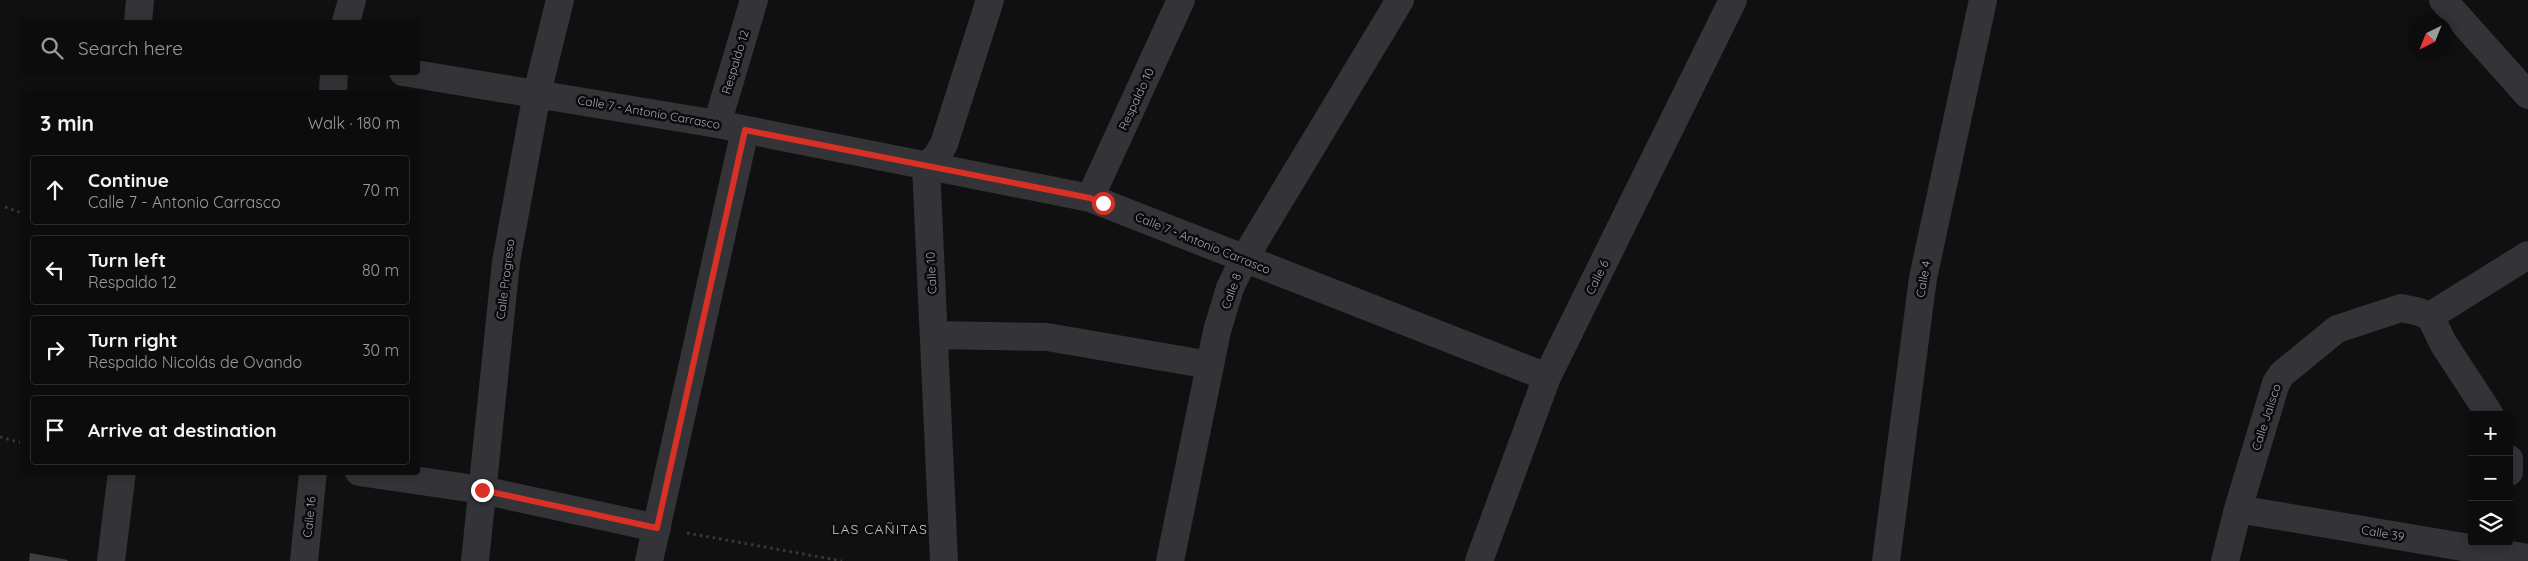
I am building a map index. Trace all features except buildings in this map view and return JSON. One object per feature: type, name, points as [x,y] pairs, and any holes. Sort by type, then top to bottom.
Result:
[{"type":"street","points":[[138,20],[140,0]]},
{"type":"street","points":[[347,20],[352,0]]},
{"type":"street","name":"Calle Progreso","points":[[475,561],[506,262],[537,93],[560,0]]},
{"type":"street","name":"Respaldo 12","points":[[717,124],[754,0]]},
{"type":"street","points":[[926,166],[937,156],[944,144],[990,0]]},
{"type":"street","name":"Respaldo 10","points":[[1090,198],[1181,0]]},
{"type":"street","name":"Calle 8","points":[[1170,561],[1210,365],[1230,288],[1244,259],[1400,0]]},
{"type":"street","name":"Calle 6","points":[[1479,561],[1547,377],[1732,0]]},
{"type":"street","name":"Calle 4","points":[[1886,561],[1923,278],[1983,0]]},
{"type":"street","points":[[2443,0],[2528,95]]},
{"type":"street","points":[[333,90],[334,75]]},
{"type":"street","name":"Calle 7 - Antonio Carrasco","points":[[420,75],[717,124],[1090,198],[1547,377]]},
{"type":"street","points":[[649,561],[745,130]]},
{"type":"street","name":"Calle 10","points":[[926,166],[944,561]]},
{"type":"street","points":[[2487,411],[2443,343],[2430,316],[2528,255]]},
{"type":"street","name":"Calle Jalisco","points":[[2225,561],[2238,509],[2276,383],[2282,374],[2337,329],[2401,308],[2430,316]]},
{"type":"street","points":[[934,335],[1047,337],[1210,365]]},
{"type":"street","points":[[111,561],[122,475]]},
{"type":"street","name":"Calle 16","points":[[304,561],[313,475]]},
{"type":"street","points":[[380,475],[482,490],[657,528]]},
{"type":"street","name":"Calle 39","points":[[2238,509],[2493,547],[2528,558]]},
{"type":"path","points":[[4,207],[20,212]]},
{"type":"path","points":[[0,437],[20,442]]},
{"type":"path","points":[[657,528],[842,561]]},
{"type":"district","name":"LAS CAÑITAS","points":[[880,529]]},
{"type":"route","points":[[482,490],[657,528],[720,236],[745,130],[1090,198],[1103,203]]}]
